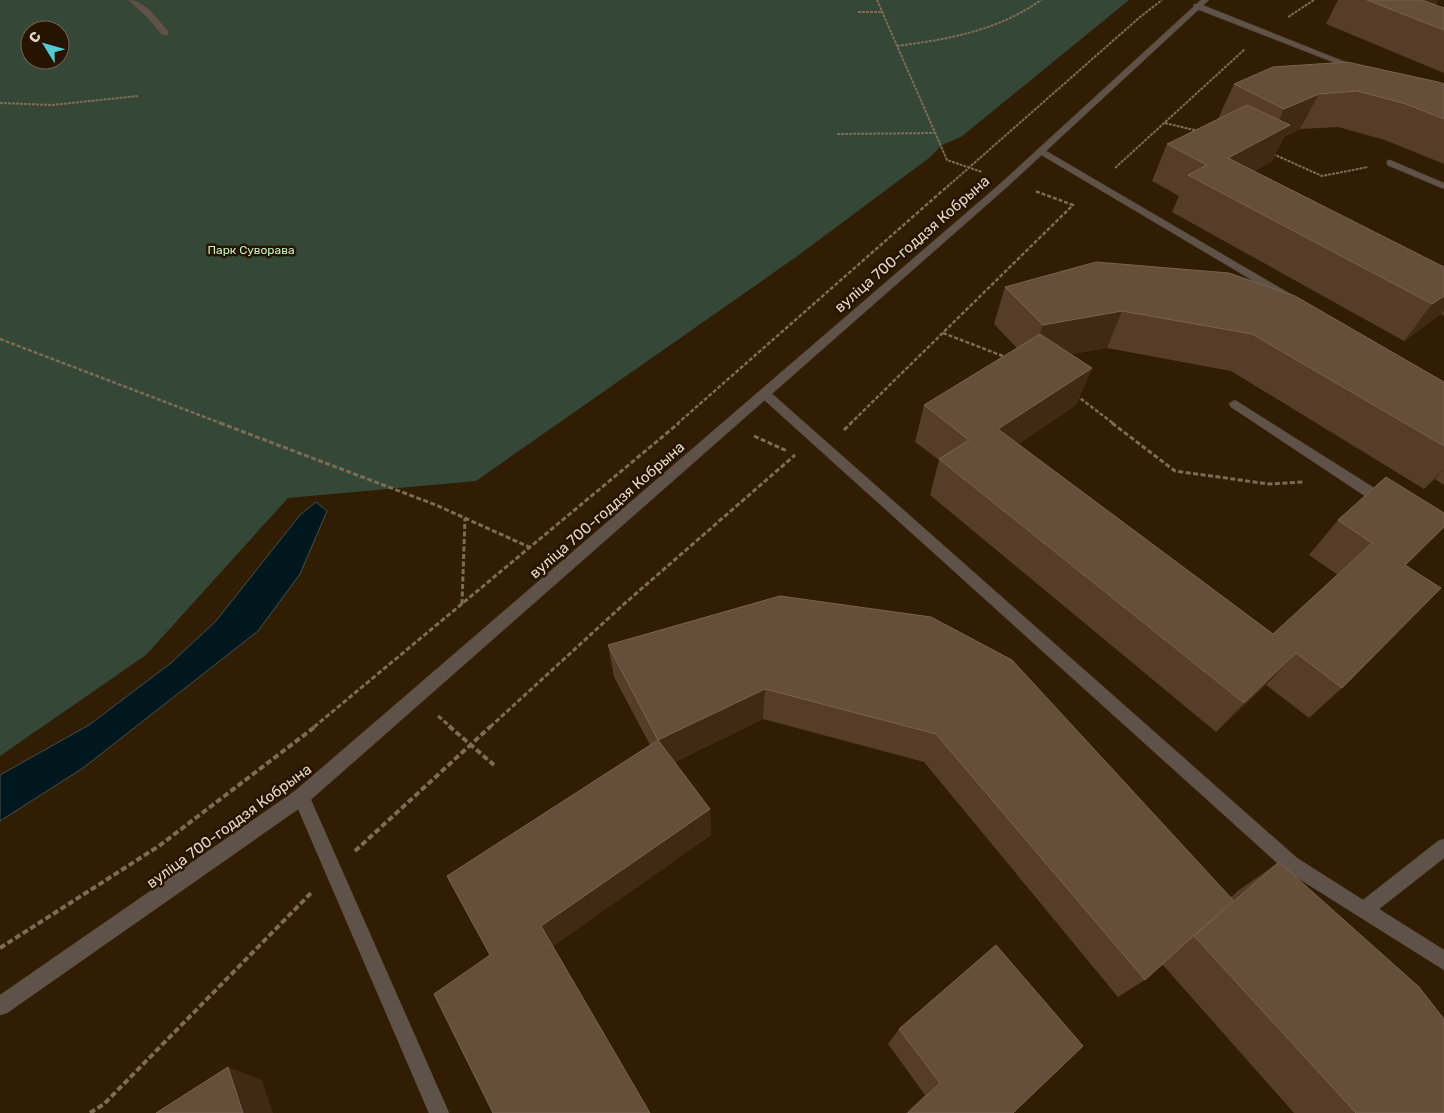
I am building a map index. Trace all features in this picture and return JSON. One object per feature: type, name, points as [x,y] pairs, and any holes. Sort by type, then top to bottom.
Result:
[{"type":"street","points":[[132,0],[152,16],[165,33]]},
{"type":"street","points":[[1201,3],[1264,32],[1372,74]]},
{"type":"street","name":"вуліца 700-годдзя Кобрына","points":[[0,1006],[301,797],[1008,181],[1201,3]]},
{"type":"street","points":[[1041,151],[1300,304]]},
{"type":"street","points":[[1390,162],[1444,186]]},
{"type":"street","points":[[765,394],[1291,864],[1444,962]]},
{"type":"street","points":[[1234,404],[1394,506]]},
{"type":"street","points":[[301,797],[439,1113]]},
{"type":"street","points":[[1364,910],[1444,847]]},
{"type":"path","points":[[877,0],[947,160],[1073,205]]},
{"type":"path","points":[[897,46],[955,38],[1009,21],[1041,0]]},
{"type":"path","points":[[0,948],[159,846],[313,728],[695,409],[971,168],[1140,17],[1162,0]]},
{"type":"path","points":[[90,1113],[104,1104],[333,871],[624,604],[795,455],[826,448],[1073,205],[1264,32],[1314,0]]},
{"type":"path","points":[[858,12],[882,12]]},
{"type":"path","points":[[0,102],[14,104],[69,103],[138,96]]},
{"type":"path","points":[[1164,123],[1201,131]]},
{"type":"path","points":[[837,134],[936,133]]},
{"type":"path","points":[[1272,153],[1322,176],[1390,162]]},
{"type":"path","points":[[943,333],[1014,360]]},
{"type":"path","points":[[0,339],[465,518],[528,547]]},
{"type":"path","points":[[1072,392],[1175,471],[1269,484],[1350,479]]},
{"type":"path","points":[[730,425],[795,455]]},
{"type":"path","points":[[462,604],[465,518]]},
{"type":"path","points":[[416,697],[494,765]]},
{"type":"green space","name":"Парк Суворава","points":[[0,0],[1129,0],[961,137],[942,145],[929,158],[796,257],[476,481],[288,498],[146,655],[0,756]]},
{"type":"water","points":[[316,502],[327,511],[300,574],[258,631],[83,768],[0,821],[0,775],[89,725],[171,663],[216,621],[300,515]]},
{"type":"building","points":[[1367,0],[1422,0],[1444,8],[1444,30]]},
{"type":"building","points":[[1347,62],[1444,84],[1444,119],[1406,104],[1357,91],[1319,94],[1284,109],[1234,84],[1273,67]]},
{"type":"building","points":[[1247,105],[1290,125],[1228,158],[1444,267],[1444,296],[1432,304],[1188,175],[1207,165],[1167,144]]},
{"type":"building","points":[[1096,262],[1229,273],[1295,296],[1444,382],[1444,446],[1252,334],[1122,311],[1043,325],[1005,287]]},
{"type":"building","points":[[1040,334],[1092,368],[998,429],[1273,634],[1372,543],[1338,520],[1386,477],[1444,513],[1444,527],[1405,565],[1441,588],[1342,688],[1296,653],[1244,703],[939,459],[969,440],[924,405]]},
{"type":"building","points":[[780,596],[931,617],[1012,660],[1233,900],[1145,980],[936,734],[765,689],[658,740],[608,645]]},
{"type":"building","points":[[658,740],[710,809],[541,926],[650,1113],[493,1113],[434,994],[490,955],[447,876]]},
{"type":"building","points":[[1279,862],[1419,987],[1444,1019],[1444,1113],[1356,1113],[1194,936]]},
{"type":"building","points":[[996,945],[1083,1046],[1013,1113],[908,1113],[940,1083],[899,1029]]},
{"type":"building","points":[[228,1067],[243,1113],[156,1113]]}]
